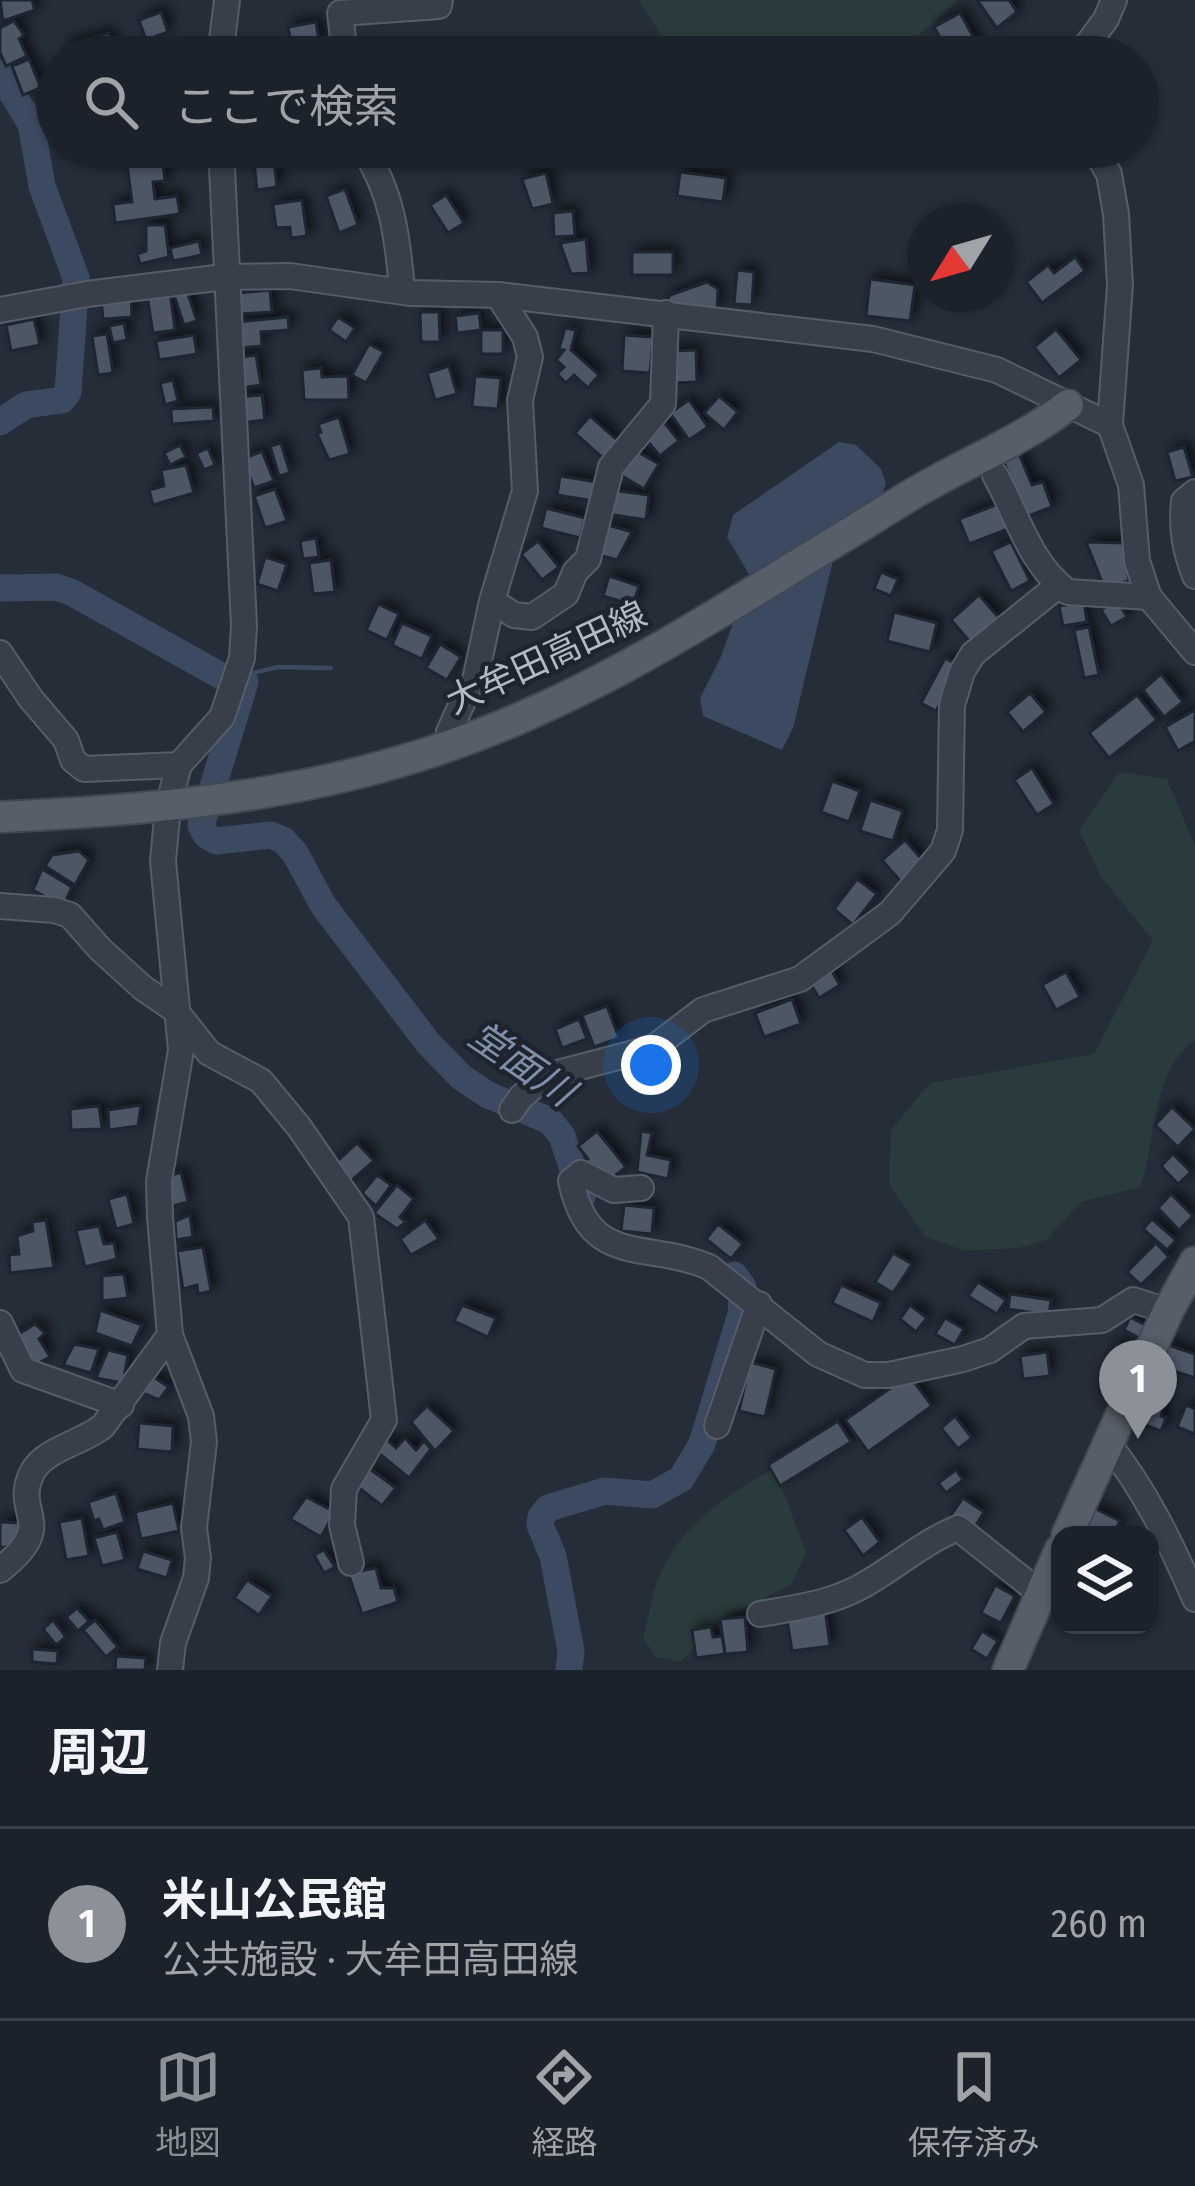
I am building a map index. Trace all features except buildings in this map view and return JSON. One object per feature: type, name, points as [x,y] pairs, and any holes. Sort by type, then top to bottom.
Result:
[{"type":"main road","name":"大牟田高田線","points":[[0,817],[195,804],[331,780],[448,746],[539,710],[658,649],[931,483],[1045,423],[1068,405]]},
{"type":"main road","points":[[1070,1526],[1195,1262]]},
{"type":"main road","points":[[1008,1670],[1051,1571]]},
{"type":"street","points":[[222,36],[226,0]]},
{"type":"street","points":[[342,36],[340,13],[439,6],[440,0]]},
{"type":"street","points":[[1093,36],[1114,0]]},
{"type":"street","points":[[0,653],[66,740],[73,760],[84,769],[179,765],[213,730],[235,683],[244,626],[221,168]]},
{"type":"street","points":[[377,168],[397,229],[402,291]]},
{"type":"street","points":[[1105,168],[1117,214],[1120,285],[1110,425],[1131,485],[1137,561],[1149,597],[1195,652]]},
{"type":"street","points":[[0,310],[224,277],[290,276],[402,291],[498,295],[922,348],[997,370],[1110,425]]},
{"type":"street","points":[[448,746],[449,732],[471,686],[525,491],[520,400],[530,358],[525,337],[498,295]]},
{"type":"street","points":[[492,601],[514,615],[532,617],[566,594],[575,572],[587,559],[611,467],[663,404],[666,313]]},
{"type":"street","points":[[995,475],[1022,535],[1059,585],[1068,592],[1149,597]]},
{"type":"street","points":[[1195,492],[1184,501],[1182,522],[1195,577]]},
{"type":"street","points":[[512,1110],[546,1076],[653,1048],[704,1010],[800,980],[890,914],[944,851],[950,830],[952,705],[962,672],[973,654],[1059,585]]},
{"type":"street","points":[[170,1670],[173,1643],[196,1578],[194,1528],[204,1442],[201,1416],[170,1335],[159,1181],[181,1050],[164,861],[195,804],[179,765]]},
{"type":"street","points":[[0,906],[70,915],[114,962],[175,1010],[209,1053],[261,1081],[361,1217],[384,1420],[344,1490],[342,1525],[351,1564]]},
{"type":"street","points":[[641,1188],[614,1190],[580,1172],[572,1181],[584,1220],[600,1238],[613,1246],[691,1259],[709,1267],[818,1354],[865,1375],[890,1375],[963,1359],[990,1350],[1024,1326],[1102,1320],[1133,1300],[1168,1312]]},
{"type":"street","points":[[717,1426],[759,1304]]},
{"type":"street","points":[[0,1323],[23,1370],[121,1405]]},
{"type":"street","points":[[0,1570],[28,1546],[32,1534],[28,1489],[32,1473],[43,1459],[89,1438],[121,1405],[170,1335]]},
{"type":"street","points":[[1107,1442],[1174,1549],[1195,1599]]},
{"type":"street","points":[[760,1614],[824,1602],[861,1587],[931,1539],[958,1528],[1041,1594]]},
{"type":"shaded area","points":[[638,0],[958,0],[918,36],[662,36]]},
{"type":"shaded area","points":[[1120,772],[1167,779],[1195,846],[1195,1040],[1180,1054],[1163,1088],[1140,1187],[1081,1202],[1046,1240],[1019,1248],[964,1251],[925,1236],[889,1184],[891,1130],[930,1083],[1094,1054],[1153,940],[1101,877],[1079,830]]},
{"type":"shaded area","points":[[775,1469],[806,1553],[791,1585],[720,1619],[681,1662],[656,1657],[643,1638],[655,1588],[670,1555],[709,1511]]},
{"type":"water","points":[[839,442],[856,445],[881,469],[886,483],[876,512],[837,544],[793,728],[782,750],[703,716],[700,698],[720,659],[750,576],[727,537],[733,515]]},
{"type":"waterway","points":[[0,73],[31,124],[36,152]]},
{"type":"waterway","points":[[0,422],[26,405],[62,400],[68,392],[76,278],[39,168]]},
{"type":"waterway","name":"堂面川","points":[[0,588],[56,587],[71,592],[223,677],[245,682],[201,826],[206,835],[216,841],[271,835],[283,840],[323,905],[428,1043],[461,1077],[488,1095],[550,1121],[562,1136],[582,1197]]},
{"type":"waterway","points":[[249,674],[278,667],[331,668]]},
{"type":"waterway","name":"堂面川","points":[[569,1670],[571,1651],[541,1517],[548,1508],[605,1491],[652,1495],[681,1479],[702,1444],[741,1314],[743,1287],[734,1275]]},
{"type":"place","name":"米山公民館","points":[[1138,1439]]}]
